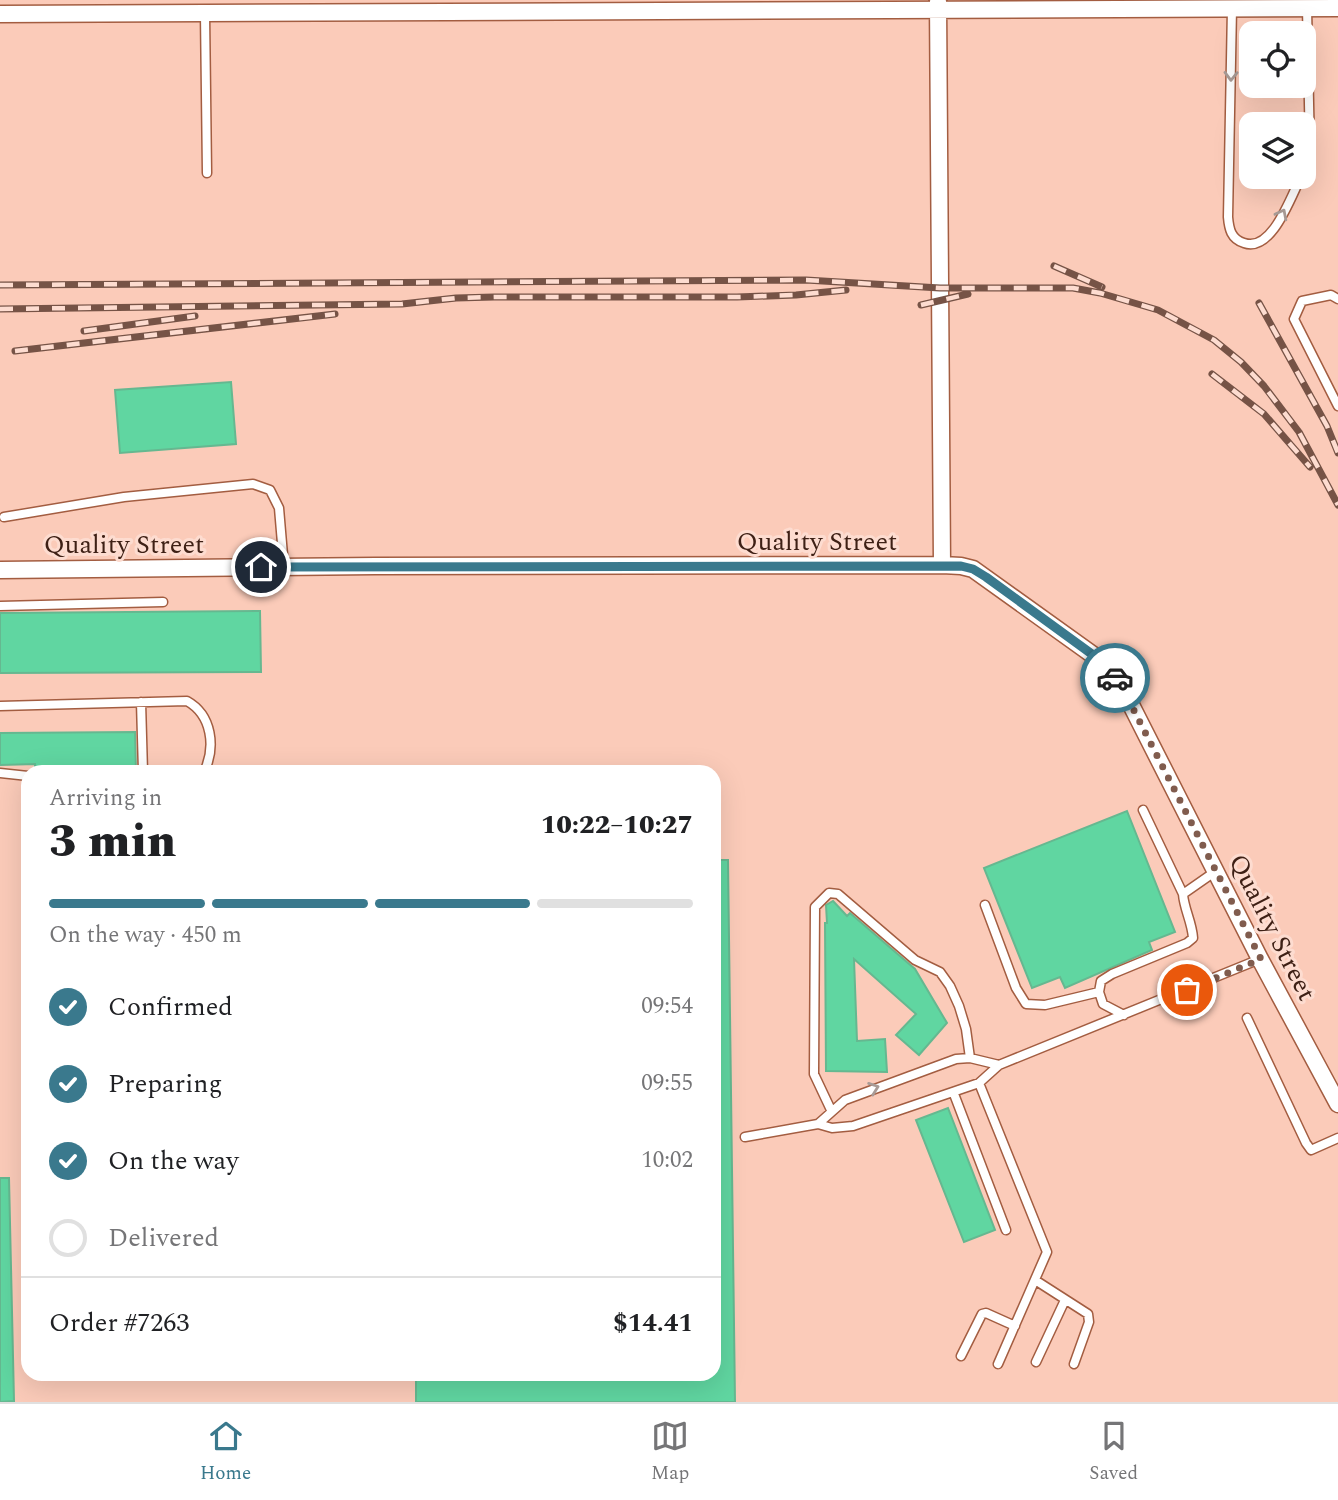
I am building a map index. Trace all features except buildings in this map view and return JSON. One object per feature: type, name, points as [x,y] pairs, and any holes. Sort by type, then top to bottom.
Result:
[{"type":"street","points":[[938,5],[942,565]]},
{"type":"street","points":[[0,14],[938,5],[1338,8]]},
{"type":"street","name":"Quality Street","points":[[0,569],[942,565],[973,569],[1100,660],[1124,691],[1338,1104]]},
{"type":"lane","points":[[1232,8],[1228,217],[1233,237],[1245,244],[1258,244],[1270,234],[1279,221],[1295,189]]},
{"type":"lane","points":[[1307,8],[1309,112]]},
{"type":"lane","points":[[205,14],[207,173]]},
{"type":"lane","points":[[1338,299],[1331,295],[1302,301],[1294,319],[1338,406]]},
{"type":"lane","points":[[4,517],[124,497],[253,484],[271,490],[279,508],[284,567]]},
{"type":"lane","points":[[0,606],[163,601]]},
{"type":"lane","points":[[0,706],[187,701],[194,705],[205,719],[210,731],[211,749],[206,765]]},
{"type":"lane","points":[[141,702],[143,765]]},
{"type":"lane","points":[[0,773],[21,775]]},
{"type":"lane","points":[[1124,1015],[1103,1004],[1099,992],[1101,981],[1187,943],[1193,937],[1184,894],[1143,810]]},
{"type":"lane","points":[[1184,894],[1216,871]]},
{"type":"lane","points":[[831,1110],[814,1074],[815,906],[829,893],[838,894],[915,960],[940,972],[959,1006],[970,1058]]},
{"type":"lane","points":[[985,905],[1016,988],[1026,1004],[1045,1005],[1099,992]]},
{"type":"lane","points":[[745,1137],[818,1124],[845,1128],[954,1094],[979,1083],[999,1065],[1261,959]]},
{"type":"lane","points":[[1247,1018],[1311,1150],[1338,1138]]},
{"type":"lane","points":[[818,1124],[845,1100],[957,1059],[970,1058],[999,1065]]},
{"type":"lane","points":[[979,1083],[1047,1252],[998,1363]]},
{"type":"lane","points":[[954,1094],[1006,1230]]},
{"type":"lane","points":[[1035,1280],[1087,1314],[1089,1322],[1074,1364]]},
{"type":"lane","points":[[1036,1362],[1065,1300]]},
{"type":"lane","points":[[961,1356],[982,1314],[986,1313],[1015,1326]]},
{"type":"railway","points":[[1054,266],[1102,287]]},
{"type":"railway","points":[[0,285],[806,280],[940,288],[1073,288],[1158,310],[1214,340],[1241,362],[1264,386],[1299,432],[1338,505]]},
{"type":"railway","points":[[0,309],[402,304],[494,297],[737,297],[846,290]]},
{"type":"railway","points":[[921,305],[968,294]]},
{"type":"railway","points":[[1259,303],[1327,426],[1338,453]]},
{"type":"railway","points":[[15,351],[335,314]]},
{"type":"railway","points":[[84,331],[195,316]]},
{"type":"railway","points":[[1212,374],[1264,414],[1310,467]]},
{"type":"way so far","points":[[1115,678],[1261,959],[1187,990]]},
{"type":"route","points":[[261,567],[961,566],[986,577],[1081,646],[1100,660],[1115,678]]}]
